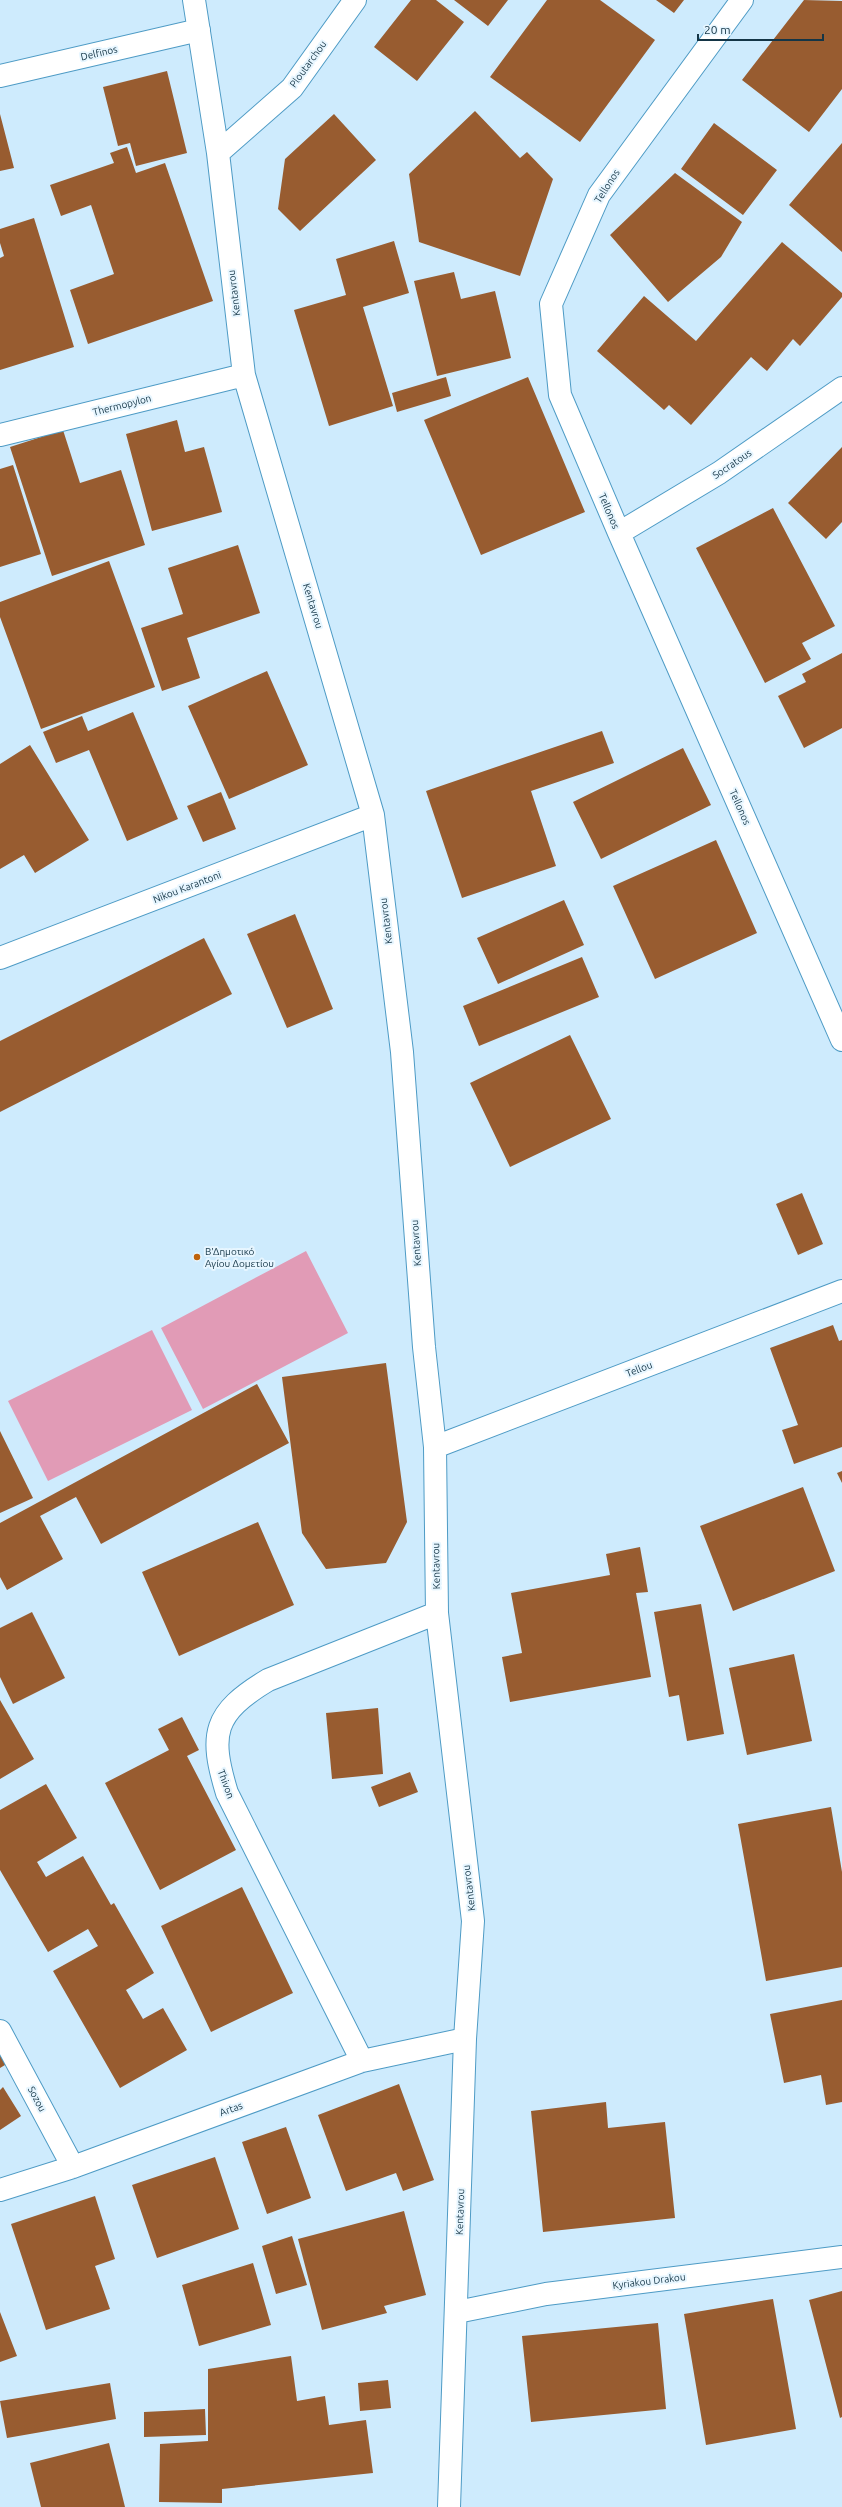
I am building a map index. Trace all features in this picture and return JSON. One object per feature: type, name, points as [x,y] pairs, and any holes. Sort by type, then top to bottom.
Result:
[{"type":"street","name":"Kentavrou","points":[[194,0],[218,153],[244,375],[373,815],[402,1052],[424,1347],[435,1447],[437,1613],[473,1921],[465,2039],[457,2312],[449,2507]]},
{"type":"street","name":"Ploutarchou","points":[[218,153],[292,88],[355,0]]},
{"type":"street","name":"Tellonos","points":[[742,0],[599,195],[551,304],[560,395],[618,533],[842,1040]]},
{"type":"street","name":"Delfinos","points":[[0,76],[199,30]]},
{"type":"street","name":"Thermopylon","points":[[0,435],[244,375]]},
{"type":"street","name":"Socratous","points":[[618,533],[719,473],[842,388]]},
{"type":"street","name":"Nikou Karantoni","points":[[0,958],[373,815]]},
{"type":"street","name":"Tellou","points":[[435,1447],[842,1291]]},
{"type":"street","name":"Thivon","points":[[362,2061],[227,1793],[216,1748],[218,1729],[228,1711],[244,1694],[268,1680],[437,1613]]},
{"type":"street","name":"Sozou","points":[[0,2031],[73,2167]]},
{"type":"street","name":"Artas","points":[[0,2190],[73,2167],[362,2061],[465,2039]]},
{"type":"street","name":"Kyriakou Drakou","points":[[457,2312],[546,2294],[842,2257]]},
{"type":"shaded area","points":[[306,1251],[348,1333],[203,1409],[161,1328]]},
{"type":"shaded area","points":[[152,1330],[192,1410],[48,1481],[8,1401]]},
{"type":"building","points":[[411,0],[436,0],[464,22],[417,81],[374,47]]},
{"type":"building","points":[[454,0],[508,0],[488,26]]},
{"type":"building","points":[[547,0],[600,0],[655,40],[580,142],[490,77]]},
{"type":"building","points":[[656,0],[684,0],[674,13]]},
{"type":"building","points":[[804,0],[842,1],[842,89],[809,132],[742,80]]},
{"type":"building","points":[[167,71],[187,153],[136,166],[130,143],[118,146],[103,87]]},
{"type":"building","points":[[475,111],[520,158],[527,152],[553,179],[520,276],[419,242],[409,174]]},
{"type":"building","points":[[0,114],[14,168],[0,171]]},
{"type":"building","points":[[334,114],[376,160],[300,231],[278,209],[285,159]]},
{"type":"building","points":[[714,123],[777,170],[743,215],[681,169]]},
{"type":"building","points":[[842,143],[842,252],[789,205]]},
{"type":"building","points":[[127,147],[136,173],[165,163],[213,301],[88,344],[70,290],[114,274],[91,205],[61,216],[50,185],[114,163],[110,153]]},
{"type":"building","points":[[675,173],[742,222],[721,257],[668,302],[610,235]]},
{"type":"building","points":[[34,218],[74,347],[0,370],[0,258],[4,256],[0,243],[0,229]]},
{"type":"building","points":[[394,241],[409,293],[363,307],[393,406],[329,426],[294,310],[346,295],[336,259]]},
{"type":"building","points":[[782,242],[842,293],[842,297],[800,346],[793,339],[767,371],[751,357],[691,425],[669,405],[664,410],[597,351],[644,296],[696,341]]},
{"type":"building","points":[[454,272],[461,299],[495,291],[511,358],[437,376],[414,281]]},
{"type":"building","points":[[446,377],[451,396],[397,412],[392,393]]},
{"type":"building","points":[[528,377],[585,512],[481,555],[424,420]]},
{"type":"building","points":[[177,420],[185,452],[204,447],[222,512],[152,531],[126,434]]},
{"type":"building","points":[[63,430],[80,483],[121,470],[145,545],[52,576],[10,447]]},
{"type":"building","points":[[842,447],[842,522],[826,539],[788,503]]},
{"type":"building","points":[[13,465],[41,554],[0,567],[0,469]]},
{"type":"building","points":[[773,508],[835,626],[802,643],[811,659],[765,683],[696,548]]},
{"type":"building","points":[[238,545],[260,613],[187,638],[200,678],[162,691],[141,628],[183,614],[168,568]]},
{"type":"building","points":[[109,561],[155,687],[41,729],[0,617],[0,602]]},
{"type":"building","points":[[842,653],[842,728],[804,748],[778,696],[806,682],[802,674]]},
{"type":"building","points":[[267,671],[308,765],[229,799],[188,706]]},
{"type":"building","points":[[133,712],[178,819],[127,841],[89,750],[56,763],[43,732],[82,716],[88,731]]},
{"type":"building","points":[[602,731],[614,763],[531,791],[556,866],[462,898],[426,791]]},
{"type":"building","points":[[30,745],[89,840],[35,873],[24,855],[0,869],[0,764]]},
{"type":"building","points":[[683,748],[711,805],[601,859],[573,802]]},
{"type":"building","points":[[221,792],[236,829],[203,842],[187,806]]},
{"type":"building","points":[[716,840],[757,933],[655,979],[613,886]]},
{"type":"building","points":[[564,900],[584,945],[498,984],[477,938]]},
{"type":"building","points":[[295,914],[333,1009],[287,1028],[247,934]]},
{"type":"building","points":[[204,938],[232,994],[0,1112],[0,1041]]},
{"type":"building","points":[[582,957],[599,997],[479,1046],[463,1006]]},
{"type":"building","points":[[570,1035],[611,1119],[510,1167],[470,1083]]},
{"type":"building","points":[[802,1193],[823,1244],[798,1255],[776,1204]]},
{"type":"building","points":[[833,1325],[839,1341],[842,1340],[842,1447],[794,1464],[782,1430],[798,1425],[770,1348]]},
{"type":"building","points":[[386,1363],[407,1522],[386,1563],[326,1569],[302,1533],[282,1377]]},
{"type":"building","points":[[257,1384],[289,1443],[101,1544],[76,1497],[40,1516],[63,1559],[7,1590],[0,1577],[0,1523]]},
{"type":"building","points":[[0,1431],[33,1498],[0,1513]]},
{"type":"building","points":[[842,1471],[842,1483],[837,1473]]},
{"type":"building","points":[[803,1487],[835,1571],[733,1611],[700,1526]]},
{"type":"building","points":[[258,1522],[294,1605],[179,1656],[142,1572]]},
{"type":"building","points":[[640,1547],[648,1592],[636,1593],[651,1677],[510,1702],[502,1657],[522,1653],[511,1593],[610,1575],[606,1554]]},
{"type":"building","points":[[701,1604],[724,1734],[687,1741],[679,1695],[669,1697],[654,1612]]},
{"type":"building","points":[[32,1612],[65,1678],[13,1704],[0,1677],[0,1628]]},
{"type":"building","points":[[794,1654],[812,1741],[747,1755],[729,1668]]},
{"type":"building","points":[[0,1700],[34,1759],[0,1779]]},
{"type":"building","points":[[378,1708],[383,1774],[332,1779],[326,1713]]},
{"type":"building","points":[[182,1717],[199,1750],[187,1756],[236,1850],[160,1890],[105,1783],[169,1750],[158,1729]]},
{"type":"building","points":[[410,1772],[418,1792],[379,1807],[371,1787]]},
{"type":"building","points":[[46,1784],[77,1838],[37,1862],[46,1877],[83,1856],[111,1905],[114,1903],[154,1973],[126,1990],[143,2019],[163,2008],[187,2050],[120,2088],[53,1971],[98,1946],[88,1929],[48,1952],[0,1870],[0,1810]]},
{"type":"building","points":[[831,1807],[842,1872],[842,1967],[766,1981],[738,1824]]},
{"type":"building","points":[[242,1887],[293,1993],[211,2032],[161,1926]]},
{"type":"building","points":[[842,2000],[842,2102],[826,2105],[821,2075],[784,2083],[770,2014]]},
{"type":"building","points":[[0,2045],[10,2062],[0,2068]]},
{"type":"building","points":[[399,2084],[434,2180],[403,2191],[396,2173],[346,2191],[318,2115]]},
{"type":"building","points":[[3,2087],[21,2116],[0,2130],[0,2090]]},
{"type":"building","points":[[606,2102],[608,2128],[665,2122],[675,2218],[543,2232],[531,2111]]},
{"type":"building","points":[[286,2127],[311,2198],[267,2214],[242,2142]]},
{"type":"building","points":[[215,2157],[239,2229],[157,2258],[132,2185]]},
{"type":"building","points":[[95,2196],[115,2259],[95,2266],[110,2309],[46,2330],[11,2224]]},
{"type":"building","points":[[404,2211],[426,2295],[384,2306],[387,2313],[322,2330],[298,2239]]},
{"type":"building","points":[[292,2236],[307,2285],[276,2294],[262,2246]]},
{"type":"building","points":[[253,2263],[271,2325],[199,2346],[182,2285]]},
{"type":"building","points":[[842,2291],[842,2417],[840,2418],[809,2300]]},
{"type":"building","points":[[773,2299],[796,2429],[706,2445],[684,2314]]},
{"type":"building","points":[[0,2312],[17,2356],[0,2362]]},
{"type":"building","points":[[658,2323],[666,2409],[531,2422],[522,2336]]},
{"type":"building","points":[[291,2356],[297,2401],[325,2396],[329,2425],[366,2420],[373,2473],[222,2489],[222,2503],[159,2502],[160,2444],[208,2441],[208,2369]]},
{"type":"building","points":[[388,2380],[391,2408],[360,2411],[358,2383]]},
{"type":"building","points":[[110,2383],[116,2419],[7,2438],[0,2401]]},
{"type":"building","points":[[205,2409],[206,2435],[144,2437],[144,2412]]},
{"type":"building","points":[[109,2443],[125,2507],[41,2507],[30,2463]]},
{"type":"place","name":"Β'Δημοτικό Αγίου Δομετίου","points":[[197,1257]]}]
